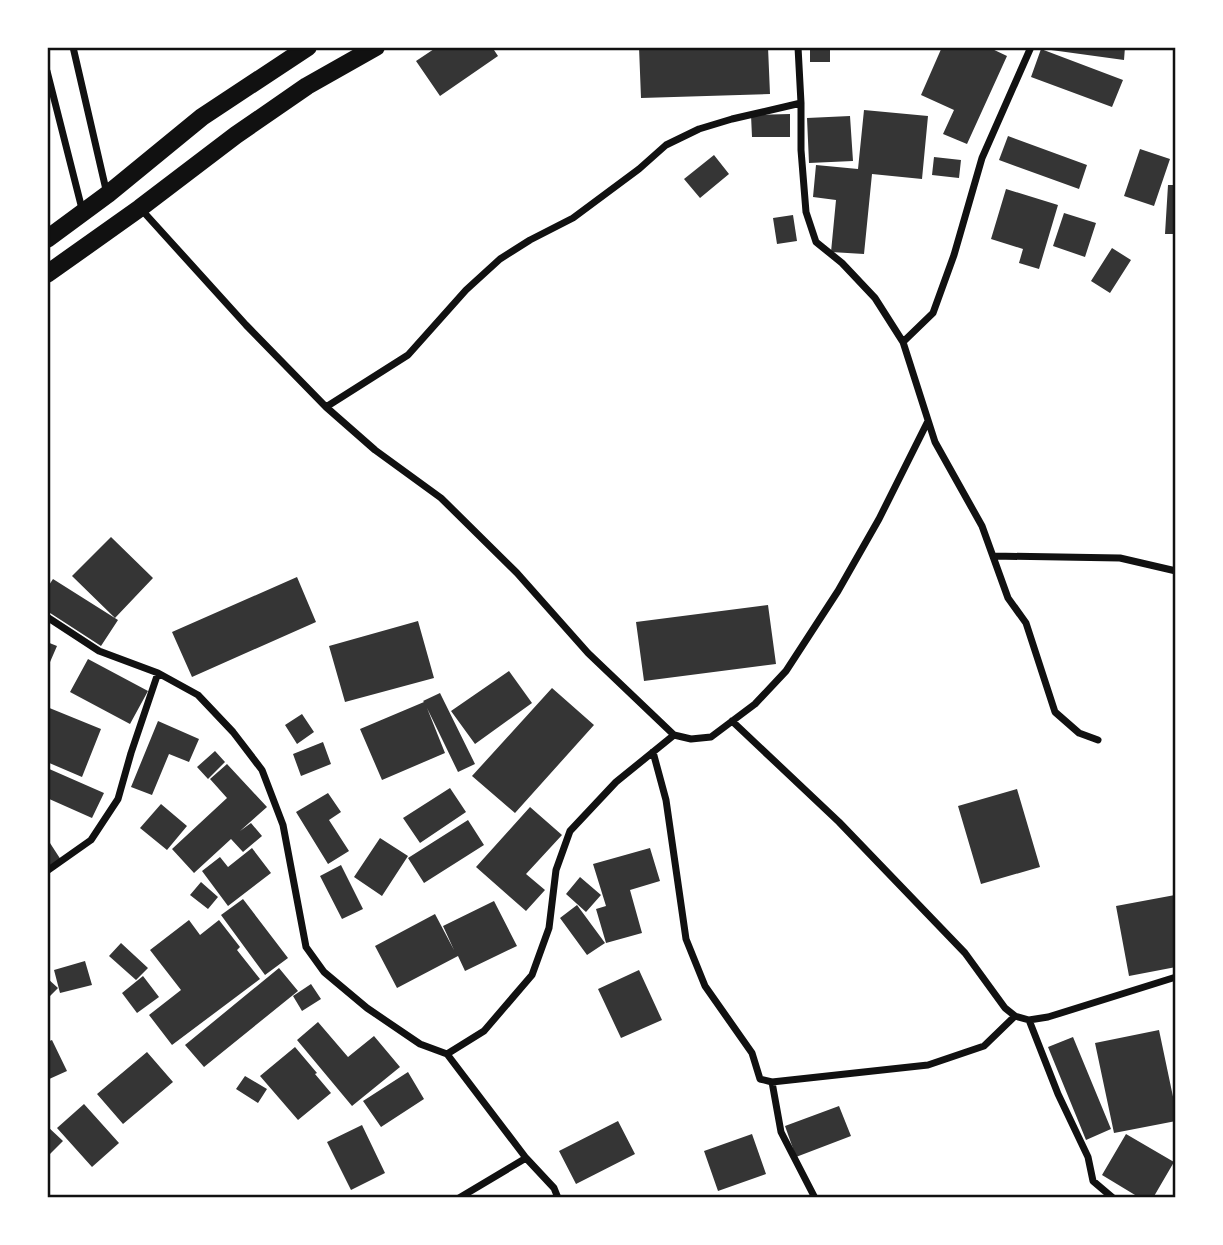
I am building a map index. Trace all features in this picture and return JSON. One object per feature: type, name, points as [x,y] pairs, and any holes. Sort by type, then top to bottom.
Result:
[{"type":"main road","points":[[47,239],[108,194],[202,117],[309,47]]},
{"type":"main road","points":[[47,274],[307,86],[376,47]]},
{"type":"street","points":[[73,47],[108,194]]},
{"type":"street","points":[[798,47],[806,212],[816,242],[842,263],[875,298],[903,342],[935,442],[982,526],[1008,598],[1026,623],[1055,712],[1079,733],[1098,740]]},
{"type":"street","points":[[903,342],[933,313],[954,255],[982,158],[1031,47]]},
{"type":"street","points":[[47,71],[83,212]]},
{"type":"street","points":[[326,407],[408,355],[466,290],[500,259],[573,218],[639,170],[666,145],[699,129],[801,103]]},
{"type":"street","points":[[140,208],[246,325],[326,407],[375,450],[442,498],[517,573],[588,653],[674,735],[691,739],[711,737],[755,704],[786,671],[838,592],[879,519],[928,421]]},
{"type":"street","points":[[993,556],[1120,558],[1176,571]]},
{"type":"street","points":[[47,617],[99,651],[158,673],[198,695],[233,732],[262,770],[283,825],[306,947],[324,972],[367,1008],[420,1044],[447,1054],[526,1158],[554,1188],[558,1198]]},
{"type":"street","points":[[47,871],[91,840],[118,799],[158,673]]},
{"type":"street","points":[[732,722],[839,822],[965,953],[1005,1008],[1015,1016],[1029,1020],[1048,1017],[1176,977]]},
{"type":"street","points":[[447,1054],[484,1031],[532,975],[549,928],[556,870],[570,831],[616,782],[674,735]]},
{"type":"street","points":[[653,752],[666,800],[685,939],[705,986],[752,1053],[760,1079],[772,1082],[928,1065],[984,1046],[1015,1016]]},
{"type":"street","points":[[1029,1020],[1058,1094],[1088,1157],[1093,1181],[1113,1198]]},
{"type":"street","points":[[772,1082],[781,1132],[816,1198]]},
{"type":"street","points":[[459,1198],[526,1158]]},
{"type":"building","points":[[437,47],[492,47],[498,56],[440,96],[416,61]]},
{"type":"building","points":[[639,47],[768,47],[770,94],[641,98]]},
{"type":"building","points":[[810,47],[830,47],[830,62],[810,62]]},
{"type":"building","points":[[942,47],[988,47],[1007,56],[967,144],[943,134],[954,110],[921,95]]},
{"type":"building","points":[[1052,47],[1125,47],[1124,60],[1051,50]]},
{"type":"building","points":[[1041,49],[1123,80],[1112,107],[1031,77]]},
{"type":"building","points":[[864,110],[928,116],[922,179],[872,174],[864,254],[831,252],[836,200],[813,197],[816,165],[858,169]]},
{"type":"building","points":[[790,114],[790,137],[752,137],[751,115]]},
{"type":"building","points":[[850,116],[853,161],[809,163],[807,118]]},
{"type":"building","points":[[1008,136],[1087,165],[1079,189],[999,160]]},
{"type":"building","points":[[1140,149],[1170,159],[1154,206],[1124,196]]},
{"type":"building","points":[[714,155],[729,174],[700,198],[684,179]]},
{"type":"building","points":[[934,157],[961,160],[959,178],[932,175]]},
{"type":"building","points":[[1168,185],[1176,185],[1176,234],[1165,234]]},
{"type":"building","points":[[1006,189],[1058,205],[1039,269],[1019,263],[1023,249],[991,239]]},
{"type":"building","points":[[1064,213],[1096,223],[1085,257],[1053,246]]},
{"type":"building","points":[[793,215],[797,241],[777,244],[773,218]]},
{"type":"building","points":[[1112,248],[1131,260],[1110,293],[1091,281]]},
{"type":"building","points":[[111,537],[153,578],[115,618],[72,576]]},
{"type":"building","points":[[297,577],[316,622],[192,677],[172,632]]},
{"type":"building","points":[[53,579],[118,620],[101,646],[47,611],[47,588]]},
{"type":"building","points":[[768,605],[776,664],[644,681],[636,622]]},
{"type":"building","points":[[418,621],[434,678],[345,702],[329,646]]},
{"type":"building","points":[[47,642],[57,646],[47,669]]},
{"type":"building","points":[[88,659],[148,691],[130,724],[70,692]]},
{"type":"building","points":[[509,671],[532,703],[475,744],[451,711]]},
{"type":"building","points":[[552,688],[594,725],[515,813],[472,776]]},
{"type":"building","points":[[440,693],[475,764],[458,772],[427,708],[445,753],[382,780],[360,729]]},
{"type":"building","points":[[47,707],[101,729],[82,777],[47,762]]},
{"type":"building","points":[[302,714],[314,732],[297,744],[285,725]]},
{"type":"building","points":[[158,721],[199,739],[189,762],[169,754],[152,795],[131,787]]},
{"type":"building","points":[[323,742],[331,764],[301,776],[293,754]]},
{"type":"building","points":[[215,751],[225,762],[208,779],[197,767]]},
{"type":"building","points":[[227,764],[267,807],[240,831],[251,823],[262,836],[243,852],[231,839],[194,873],[172,849],[227,798],[210,779]]},
{"type":"building","points":[[47,768],[104,793],[92,818],[47,798]]},
{"type":"building","points":[[450,788],[466,812],[420,843],[403,818]]},
{"type":"building","points":[[1017,789],[1040,867],[981,884],[958,806]]},
{"type":"building","points":[[328,793],[341,812],[329,820],[349,851],[328,864],[296,812]]},
{"type":"building","points":[[161,804],[187,826],[167,850],[140,828]]},
{"type":"building","points":[[530,807],[562,835],[526,874],[545,890],[526,911],[476,867]]},
{"type":"building","points":[[468,820],[484,845],[424,883],[408,858]]},
{"type":"building","points":[[380,838],[408,856],[382,896],[354,877]]},
{"type":"building","points":[[50,843],[61,860],[47,868],[47,844]]},
{"type":"building","points":[[252,848],[271,873],[228,906],[202,871],[220,857],[228,867]]},
{"type":"building","points":[[650,848],[660,881],[630,890],[642,933],[606,943],[596,909],[606,906],[593,864]]},
{"type":"building","points":[[341,865],[363,909],[342,919],[320,876]]},
{"type":"building","points":[[580,877],[601,895],[586,912],[566,894]]},
{"type":"building","points":[[201,882],[218,897],[208,909],[190,895]]},
{"type":"building","points":[[1175,895],[1176,967],[1129,976],[1116,906]]},
{"type":"building","points":[[243,899],[288,958],[265,975],[221,915]]},
{"type":"building","points":[[494,901],[517,946],[465,971],[458,956],[397,988],[375,946],[435,914],[454,950],[443,926]]},
{"type":"building","points":[[577,905],[605,943],[587,955],[560,918]]},
{"type":"building","points":[[189,920],[200,935],[219,920],[240,947],[237,950],[260,979],[172,1045],[149,1015],[181,990],[150,950]]},
{"type":"building","points":[[121,943],[148,968],[136,980],[109,956]]},
{"type":"building","points":[[85,961],[92,985],[60,993],[54,970]]},
{"type":"building","points":[[279,968],[298,991],[204,1067],[185,1045]]},
{"type":"building","points":[[639,970],[662,1020],[621,1038],[598,989]]},
{"type":"building","points":[[143,976],[159,997],[137,1013],[122,993]]},
{"type":"building","points":[[47,978],[58,988],[47,999]]},
{"type":"building","points":[[311,984],[321,999],[302,1011],[293,996]]},
{"type":"building","points":[[318,1022],[348,1057],[374,1036],[400,1067],[352,1106],[297,1040]]},
{"type":"building","points":[[1159,1030],[1176,1121],[1114,1133],[1095,1043]]},
{"type":"building","points":[[1073,1037],[1111,1129],[1086,1140],[1048,1047]]},
{"type":"building","points":[[52,1040],[67,1071],[47,1080],[47,1042]]},
{"type":"building","points":[[295,1047],[331,1093],[298,1120],[260,1076]]},
{"type":"building","points":[[147,1052],[173,1082],[123,1124],[97,1094]]},
{"type":"building","points":[[408,1072],[424,1099],[381,1127],[363,1101]]},
{"type":"building","points":[[245,1076],[267,1089],[258,1103],[236,1089]]},
{"type":"building","points":[[84,1104],[119,1143],[92,1167],[57,1128]]},
{"type":"building","points":[[839,1106],[851,1136],[796,1157],[785,1126]]},
{"type":"building","points":[[618,1121],[635,1154],[576,1184],[559,1151]]},
{"type":"building","points":[[362,1125],[385,1173],[351,1190],[327,1142]]},
{"type":"building","points":[[47,1126],[63,1141],[47,1157]]},
{"type":"building","points":[[752,1134],[766,1174],[718,1191],[704,1151]]},
{"type":"building","points":[[1126,1134],[1174,1162],[1153,1198],[1140,1198],[1102,1175]]}]
